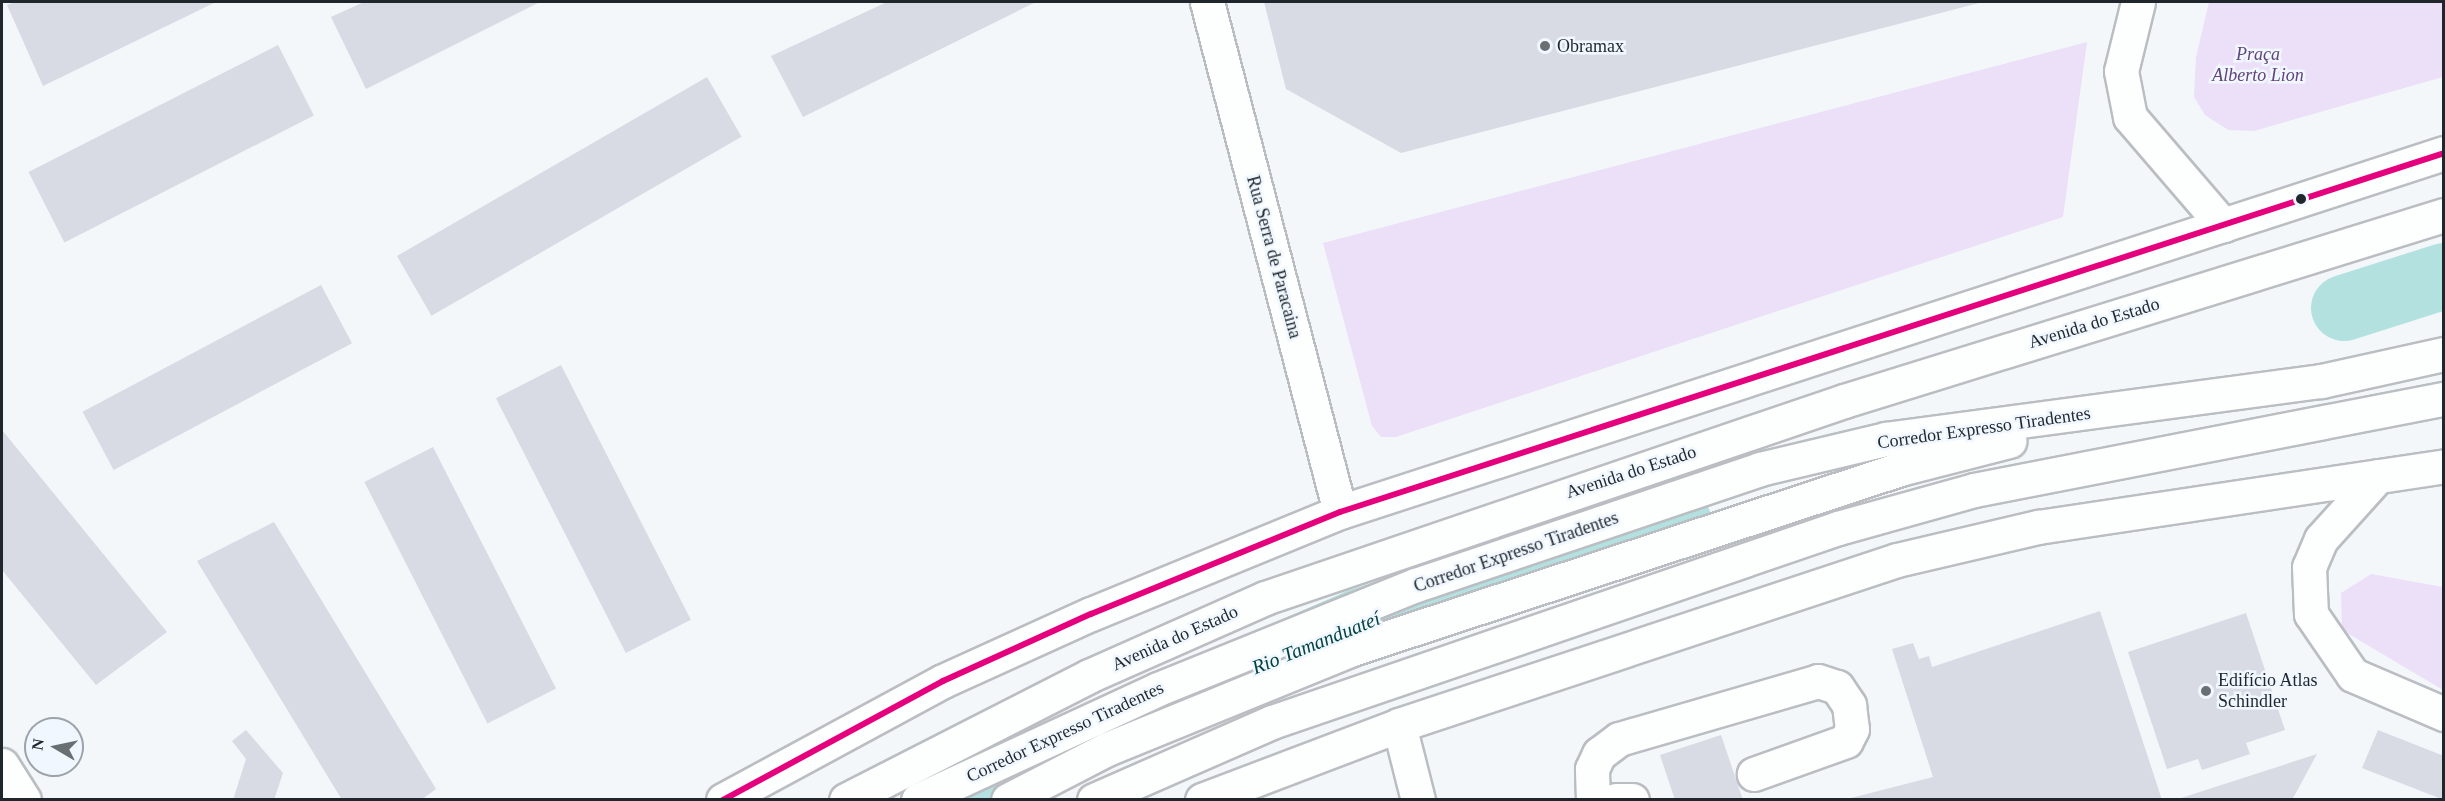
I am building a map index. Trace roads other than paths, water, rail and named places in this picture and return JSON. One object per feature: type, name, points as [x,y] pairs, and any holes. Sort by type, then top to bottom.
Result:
[{"type":"main road","name":"Rua Serra de Paracaina","points":[[1208,2],[1340,512]]},
{"type":"main road","points":[[2138,2],[2121,71],[2130,117],[2223,225]]},
{"type":"main road","points":[[723,800],[943,681],[1091,614],[1340,512],[2444,153]]},
{"type":"main road","name":"Avenida do Estado","points":[[846,800],[1089,676],[1265,598],[1844,401],[2444,215]]},
{"type":"main road","name":"Corredor Expresso Tiradentes","points":[[918,800],[1158,689],[1416,585],[1760,469],[1886,439],[2321,381],[2444,354]]},
{"type":"main road","points":[[1094,800],[1272,722],[1838,528],[1974,490],[2444,399]]},
{"type":"main road","name":"Corredor Expresso Tiradentes","points":[[1008,800],[1107,749],[1352,649],[1900,469],[2144,406]]},
{"type":"main road","points":[[1202,800],[1399,725],[1897,561],[2038,526],[2444,466]]},
{"type":"main road","points":[[2378,476],[2321,539],[2309,567],[2311,614],[2354,675],[2444,714]]},
{"type":"main road","points":[[1593,800],[1592,769],[1599,754],[1619,739],[1818,681],[1837,687],[1849,705],[1852,729],[1846,741],[1754,774]]},
{"type":"main road","points":[[1399,725],[1418,800]]},
{"type":"main road","points":[[2,765],[24,800]]},
{"type":"main road","points":[[1616,800],[1632,800]]},
{"type":"waterway","name":"Rio Tamanduateí","points":[[2344,308],[2444,276]]},
{"type":"waterway","name":"Rio Tamanduateí","points":[[967,800],[1044,760],[1358,622],[1679,522]]},
{"type":"place","name":"Obramax","points":[[1545,46]]},
{"type":"place","name":"Edifício Atlas Schindler","points":[[2206,691]]},
{"type":"park label","name":"Praça Alberto Lion","points":[[2258,65]]}]
